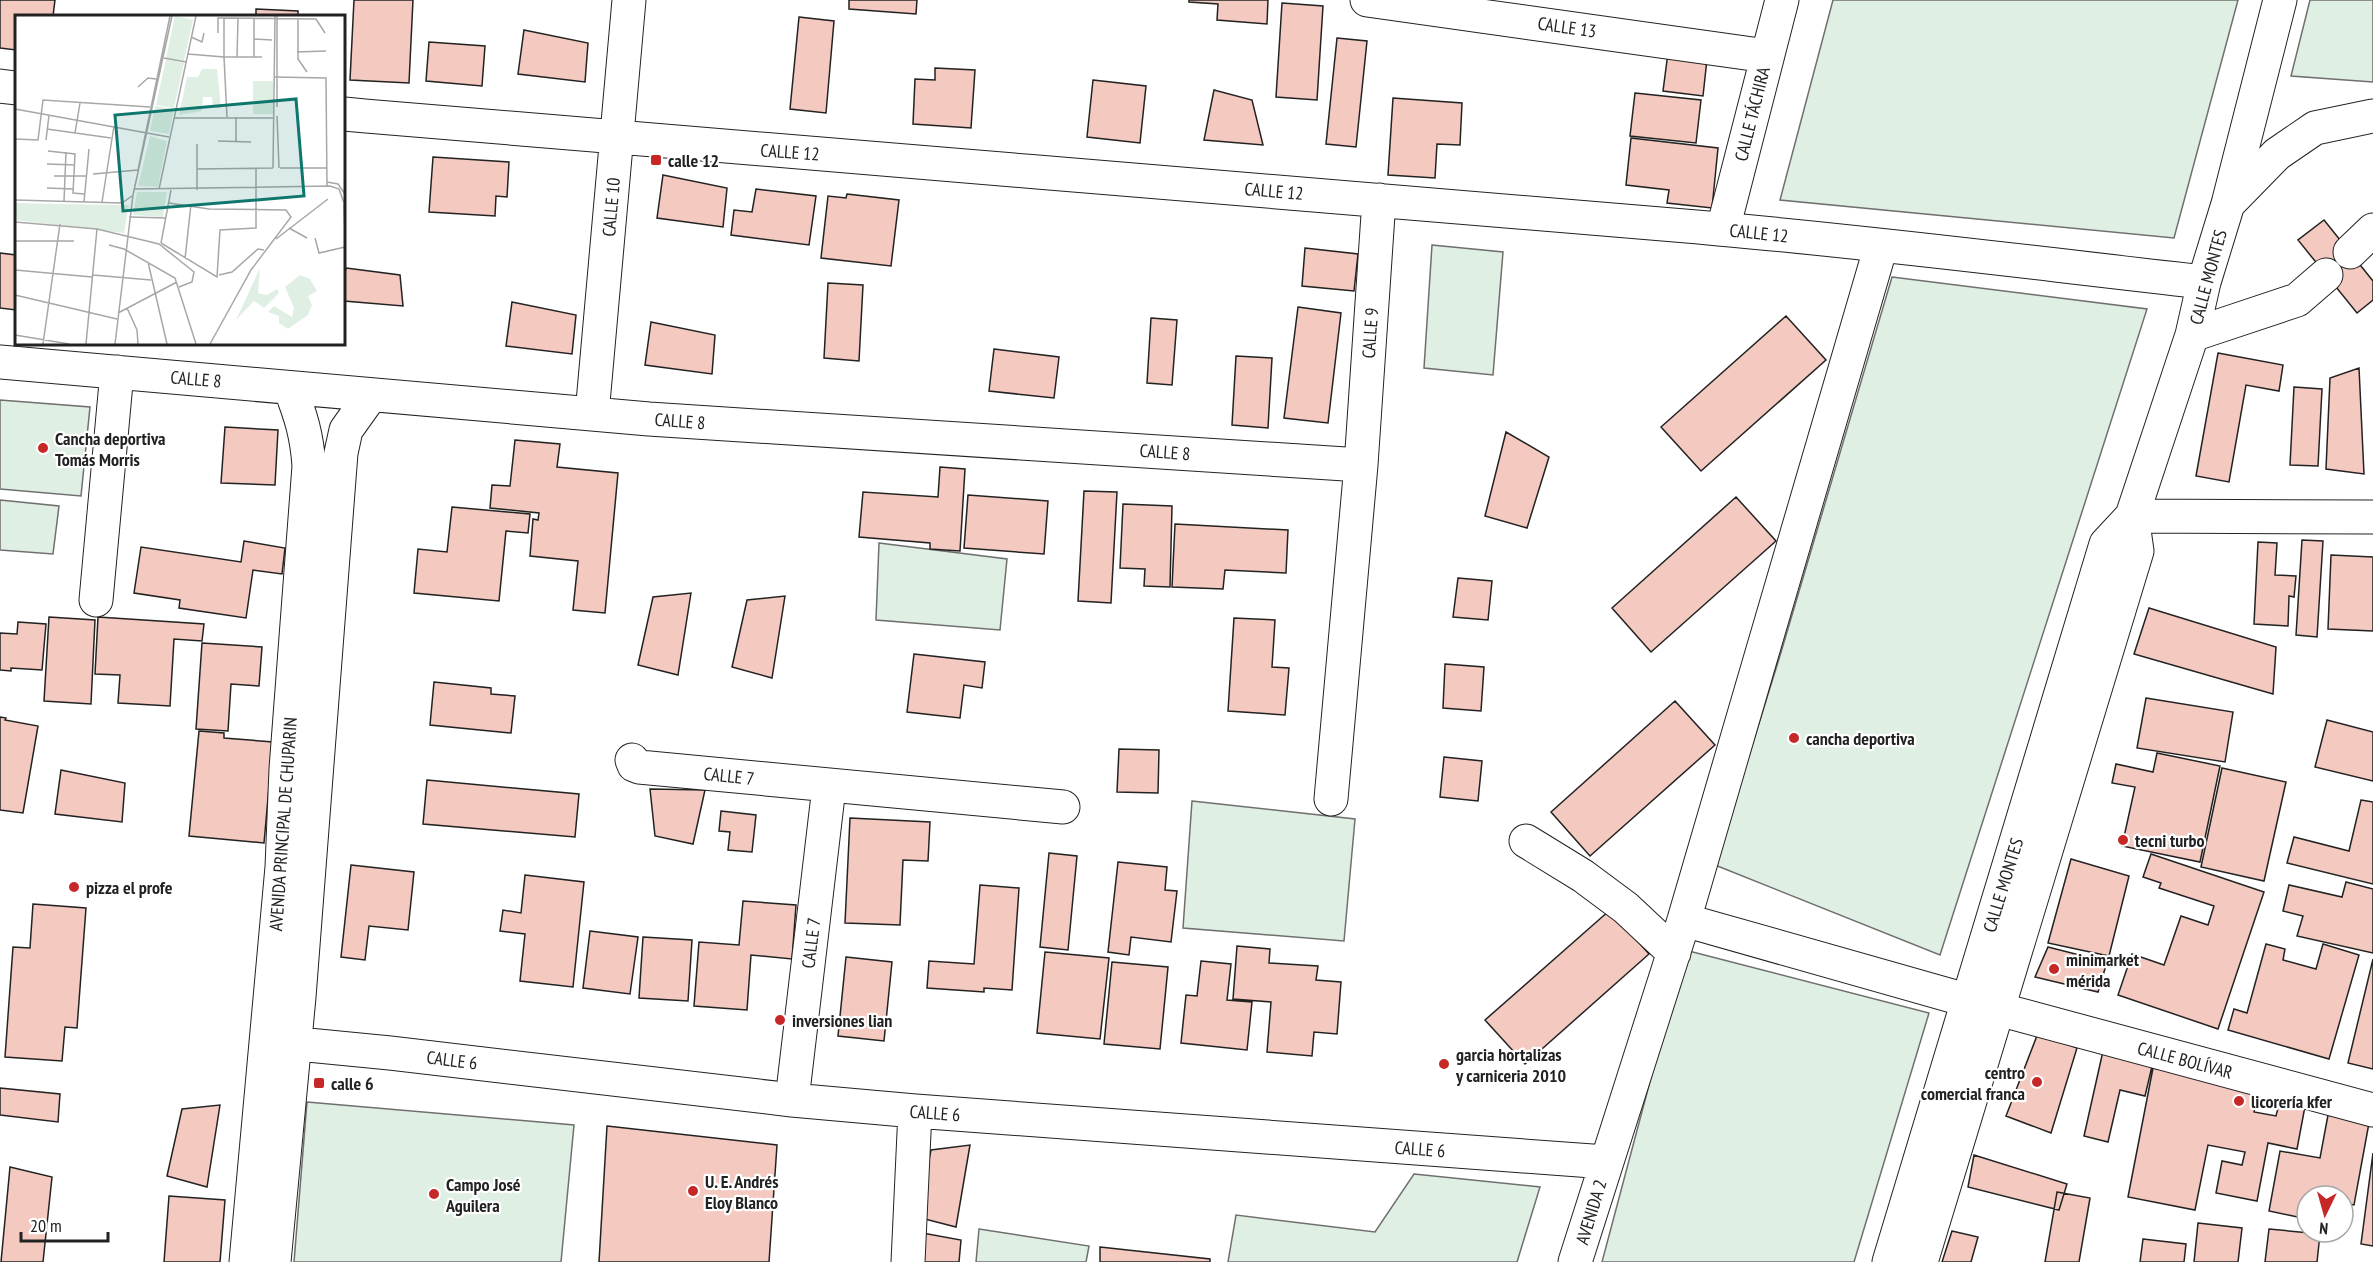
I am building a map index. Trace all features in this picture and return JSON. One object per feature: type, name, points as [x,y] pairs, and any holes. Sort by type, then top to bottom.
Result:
[{"type":"street","name":"CALLE 10","points":[[592,414],[629,0]]},
{"type":"street","name":"CALLE 13","points":[[1367,0],[1476,7],[1767,56]]},
{"type":"street","name":"CALLE TÁCHIRA","points":[[1723,229],[1782,0]]},
{"type":"street","points":[[2228,204],[2280,0]]},
{"type":"street","points":[[0,86],[15,88]]},
{"type":"street","name":"CALLE 12","points":[[345,114],[617,139],[885,159],[1723,229],[2204,282]]},
{"type":"street","name":"CALLE MONTES","points":[[1889,1262],[1983,1004],[2137,552],[2132,516],[2192,335],[2204,282],[2228,204],[2277,154],[2315,128],[2373,116]]},
{"type":"street","name":"CALLE 9","points":[[1331,799],[1361,465],[1379,200]]},
{"type":"street","name":"AVENIDA 2","points":[[1575,1262],[1684,920],[1881,246]]},
{"type":"street","points":[[2192,335],[2297,300],[2326,275]]},
{"type":"street","name":"CALLE 8","points":[[0,362],[592,414],[1361,465]]},
{"type":"street","points":[[96,600],[117,372]]},
{"type":"street","name":"AVENIDA PRINCIPAL DE CHUPARIN","points":[[274,1262],[286,769],[309,466],[307,437],[290,388]]},
{"type":"street","name":"AVENIDA PRINCIPAL DE CHUPARIN","points":[[246,1262],[280,1042],[340,453],[346,430],[371,395]]},
{"type":"street","points":[[2132,516],[2373,517]]},
{"type":"street","name":"CALLE 7","points":[[632,760],[634,765],[639,767],[829,787],[1063,807]]},
{"type":"street","name":"CALLE 7","points":[[792,1100],[829,787]]},
{"type":"street","points":[[1526,841],[1583,876],[1626,908],[1674,952]]},
{"type":"street","name":"CALLE BOLÍVAR","points":[[1684,920],[2373,1110]]},
{"type":"street","name":"CALLE MONTES","points":[[1921,1262],[1983,1004]]},
{"type":"street","name":"CALLE 6","points":[[280,1042],[792,1100],[1606,1162]]},
{"type":"street","points":[[908,1262],[915,1111]]},
{"type":"green space","points":[[1833,0],[2238,0],[2174,238],[1780,200]]},
{"type":"green space","points":[[2310,0],[2373,0],[2373,82],[2291,76]]},
{"type":"green space","points":[[1432,245],[1503,252],[1493,375],[1424,368]]},
{"type":"green space","points":[[1892,277],[2147,309],[1940,955],[1715,865],[1779,659]]},
{"type":"green space","name":"Cancha deportiva Tomás Morris","points":[[0,400],[90,407],[81,496],[0,489]]},
{"type":"green space","points":[[0,500],[59,506],[53,554],[0,550]]},
{"type":"green space","points":[[879,543],[1007,559],[1000,630],[876,620]]},
{"type":"green space","points":[[1192,801],[1355,819],[1344,941],[1183,928]]},
{"type":"green space","points":[[1685,950],[1929,1013],[1854,1262],[1602,1262]]},
{"type":"green space","name":"Campo José Aguilera","points":[[307,1102],[574,1125],[561,1262],[294,1262]]},
{"type":"green space","points":[[1414,1174],[1540,1187],[1517,1262],[1228,1262],[1236,1215],[1375,1232]]},
{"type":"green space","points":[[979,1229],[1089,1246],[1086,1262],[976,1262]]},
{"type":"building","points":[[0,0],[55,0],[53,15],[15,15],[15,50],[0,48]]},
{"type":"building","points":[[354,0],[413,0],[409,83],[350,80]]},
{"type":"building","points":[[849,0],[917,0],[916,14],[849,9]]},
{"type":"building","points":[[1189,0],[1268,0],[1267,24],[1217,20],[1218,4],[1189,2]]},
{"type":"building","points":[[1282,3],[1323,6],[1317,100],[1276,97]]},
{"type":"building","points":[[256,9],[298,11],[298,15],[256,15]]},
{"type":"building","points":[[799,17],[834,21],[826,113],[790,109]]},
{"type":"building","points":[[524,30],[588,43],[585,82],[518,74]]},
{"type":"building","points":[[1337,38],[1367,41],[1356,147],[1326,144]]},
{"type":"building","points":[[429,42],[485,46],[482,86],[426,81]]},
{"type":"building","points":[[1669,45],[1708,50],[1703,96],[1663,91]]},
{"type":"building","points":[[935,68],[975,70],[971,128],[913,124],[915,79],[935,80]]},
{"type":"building","points":[[1093,80],[1146,86],[1140,143],[1087,137]]},
{"type":"building","points":[[1214,90],[1252,100],[1263,145],[1204,140]]},
{"type":"building","points":[[1635,93],[1701,100],[1696,143],[1630,136]]},
{"type":"building","points":[[1393,98],[1462,103],[1460,145],[1437,144],[1435,178],[1388,175]]},
{"type":"building","points":[[1631,138],[1718,148],[1712,208],[1667,203],[1669,190],[1626,185]]},
{"type":"building","points":[[433,157],[509,162],[507,197],[496,196],[495,216],[429,212]]},
{"type":"building","points":[[663,175],[727,188],[723,227],[657,218]]},
{"type":"building","points":[[756,189],[816,196],[809,245],[731,235],[734,210],[752,212]]},
{"type":"building","points":[[847,194],[899,200],[891,266],[821,258],[828,196],[846,198]]},
{"type":"building","points":[[2324,220],[2373,281],[2373,300],[2357,313],[2298,240]]},
{"type":"building","points":[[1305,248],[1358,254],[1354,291],[1302,286]]},
{"type":"building","points":[[0,253],[15,255],[15,310],[0,308]]},
{"type":"building","points":[[346,268],[400,275],[403,306],[345,301]]},
{"type":"building","points":[[828,283],[863,285],[859,361],[824,358]]},
{"type":"building","points":[[512,302],[576,315],[572,354],[506,346]]},
{"type":"building","points":[[1298,307],[1341,313],[1328,423],[1284,418]]},
{"type":"building","points":[[1786,316],[1826,360],[1701,471],[1661,427]]},
{"type":"building","points":[[1151,318],[1177,320],[1172,385],[1147,383]]},
{"type":"building","points":[[651,322],[715,335],[712,374],[645,365]]},
{"type":"building","points":[[994,349],[1059,357],[1054,398],[989,391]]},
{"type":"building","points":[[2218,353],[2283,365],[2279,391],[2246,385],[2229,482],[2196,476]]},
{"type":"building","points":[[1236,356],[1272,358],[1268,428],[1232,425]]},
{"type":"building","points":[[2359,368],[2364,474],[2326,469],[2330,378]]},
{"type":"building","points":[[2294,387],[2322,389],[2318,466],[2290,465]]},
{"type":"building","points":[[225,427],[278,430],[275,485],[221,483]]},
{"type":"building","points":[[1506,432],[1549,457],[1527,528],[1485,516]]},
{"type":"building","points":[[515,440],[560,444],[557,467],[618,473],[605,613],[573,610],[578,561],[530,556],[533,519],[538,520],[539,513],[490,508],[492,485],[510,486]]},
{"type":"building","points":[[940,467],[965,469],[960,551],[930,549],[930,543],[859,537],[863,492],[938,497]]},
{"type":"building","points":[[1084,491],[1117,492],[1111,603],[1078,601]]},
{"type":"building","points":[[968,495],[1048,501],[1044,554],[964,548]]},
{"type":"building","points":[[1736,497],[1776,541],[1651,652],[1612,608]]},
{"type":"building","points":[[1123,504],[1172,506],[1170,587],[1144,586],[1145,569],[1120,568]]},
{"type":"building","points":[[452,507],[530,514],[528,533],[506,531],[499,601],[414,593],[418,549],[447,552]]},
{"type":"building","points":[[1175,524],[1288,530],[1286,573],[1225,570],[1223,589],[1172,587]]},
{"type":"building","points":[[2302,540],[2323,541],[2317,637],[2296,635]]},
{"type":"building","points":[[244,541],[285,548],[282,574],[253,570],[246,618],[179,608],[180,600],[134,593],[141,547],[241,562]]},
{"type":"building","points":[[2258,542],[2277,543],[2275,575],[2296,576],[2294,597],[2289,596],[2288,626],[2254,624]]},
{"type":"building","points":[[2331,555],[2373,557],[2373,631],[2328,629]]},
{"type":"building","points":[[1458,578],[1492,581],[1488,620],[1453,617]]},
{"type":"building","points":[[691,593],[678,675],[638,665],[653,597]]},
{"type":"building","points":[[785,596],[772,678],[732,667],[747,600]]},
{"type":"building","points":[[2149,608],[2276,647],[2273,694],[2134,654]]},
{"type":"building","points":[[49,617],[95,620],[91,704],[44,701]]},
{"type":"building","points":[[98,617],[204,624],[202,641],[174,639],[170,706],[118,703],[120,675],[95,674]]},
{"type":"building","points":[[1234,618],[1275,620],[1272,667],[1289,668],[1285,715],[1228,711]]},
{"type":"building","points":[[18,622],[46,624],[42,670],[11,668],[11,671],[0,670],[0,633],[17,634]]},
{"type":"building","points":[[202,643],[262,647],[259,686],[231,684],[228,731],[196,729]]},
{"type":"building","points":[[914,654],[985,662],[982,688],[964,685],[960,718],[907,712]]},
{"type":"building","points":[[1445,664],[1484,667],[1481,711],[1443,708]]},
{"type":"building","points":[[434,682],[491,688],[491,694],[515,696],[511,733],[430,725]]},
{"type":"building","points":[[2146,698],[2233,712],[2225,762],[2137,748]]},
{"type":"building","points":[[1675,701],[1715,745],[1590,856],[1551,812]]},
{"type":"building","points":[[0,717],[38,726],[23,813],[0,810]]},
{"type":"building","points":[[2327,720],[2373,732],[2373,781],[2315,767]]},
{"type":"building","points":[[199,731],[224,733],[224,738],[273,742],[264,843],[189,836]]},
{"type":"building","points":[[1119,749],[1159,750],[1158,793],[1117,792]]},
{"type":"building","points":[[2157,753],[2220,766],[2200,862],[2122,846],[2135,787],[2112,783],[2116,764],[2153,772]]},
{"type":"building","points":[[1444,757],[1482,761],[1478,801],[1440,797]]},
{"type":"building","points":[[2222,768],[2286,782],[2264,881],[2201,867]]},
{"type":"building","points":[[61,770],[125,783],[122,822],[55,814]]},
{"type":"building","points":[[427,780],[579,794],[575,837],[423,824]]},
{"type":"building","points":[[650,789],[705,790],[693,844],[655,836]]},
{"type":"building","points":[[2361,800],[2373,802],[2373,884],[2287,863],[2294,837],[2349,851]]},
{"type":"building","points":[[721,811],[756,815],[752,852],[728,850],[730,832],[719,831]]},
{"type":"building","points":[[850,818],[930,822],[928,861],[903,860],[900,925],[845,923]]},
{"type":"building","points":[[1049,853],[1077,856],[1068,950],[1040,947]]},
{"type":"building","points":[[2151,854],[2264,892],[2218,1029],[2118,995],[2132,954],[2164,965],[2181,916],[2208,925],[2214,906],[2159,888],[2161,883],[2143,877]]},
{"type":"building","points":[[2071,859],[2129,876],[2109,956],[2048,943]]},
{"type":"building","points":[[1118,862],[1167,867],[1165,890],[1177,891],[1171,942],[1131,937],[1129,955],[1108,952]]},
{"type":"building","points":[[351,865],[414,872],[408,930],[369,926],[365,960],[341,957]]},
{"type":"building","points":[[525,875],[584,882],[573,987],[520,981],[525,934],[500,931],[503,910],[521,913]]},
{"type":"building","points":[[2346,882],[2373,889],[2373,953],[2297,936],[2303,916],[2283,911],[2289,885],[2342,897]]},
{"type":"building","points":[[980,885],[1019,888],[1012,990],[984,988],[984,992],[927,988],[929,961],[974,964]]},
{"type":"building","points":[[743,901],[796,905],[792,959],[751,955],[747,1010],[694,1006],[699,942],[739,945]]},
{"type":"building","points":[[33,904],[86,908],[77,1028],[65,1027],[62,1061],[5,1057],[13,947],[30,948]]},
{"type":"building","points":[[1610,910],[1649,954],[1525,1064],[1485,1020]]},
{"type":"building","points":[[590,931],[638,937],[630,994],[583,988]]},
{"type":"building","points":[[643,937],[692,940],[688,1001],[639,998]]},
{"type":"building","points":[[2266,944],[2285,949],[2283,960],[2316,969],[2323,944],[2359,955],[2329,1059],[2228,1030],[2234,1009],[2247,1013]]},
{"type":"building","points":[[1237,946],[1270,949],[1269,963],[1318,966],[1316,980],[1341,982],[1337,1034],[1314,1032],[1312,1056],[1267,1052],[1271,1002],[1233,999]]},
{"type":"building","points":[[2048,947],[2107,962],[2098,992],[2035,977]]},
{"type":"building","points":[[1045,952],[1109,958],[1100,1039],[1037,1033]]},
{"type":"building","points":[[846,957],[892,962],[884,1041],[838,1036]]},
{"type":"building","points":[[2373,959],[2373,1069],[2348,1063]]},
{"type":"building","points":[[1201,961],[1231,964],[1227,1000],[1252,1002],[1247,1050],[1181,1043],[1186,995],[1197,996]]},
{"type":"building","points":[[1112,962],[1168,967],[1160,1049],[1104,1044]]},
{"type":"building","points":[[2038,1033],[2077,1048],[2051,1133],[2006,1116]]},
{"type":"building","points":[[2103,1051],[2153,1062],[2145,1096],[2120,1090],[2108,1142],[2084,1136]]},
{"type":"building","points":[[2153,1068],[2258,1089],[2254,1112],[2276,1116],[2281,1096],[2306,1101],[2297,1149],[2268,1143],[2257,1201],[2216,1193],[2222,1161],[2242,1165],[2245,1152],[2208,1145],[2195,1210],[2128,1197]]},
{"type":"building","points":[[0,1088],[60,1094],[58,1122],[0,1115]]},
{"type":"building","points":[[220,1105],[207,1187],[167,1176],[182,1109]]},
{"type":"building","points":[[2328,1115],[2369,1123],[2355,1200],[2355,1184],[2295,1184],[2295,1216],[2269,1211],[2280,1151],[2320,1158]]},
{"type":"building","name":"U. E. Andrés Eloy Blanco","points":[[607,1126],[777,1145],[769,1262],[599,1262]]},
{"type":"building","points":[[970,1145],[956,1227],[917,1217],[931,1150]]},
{"type":"building","points":[[2373,1153],[2373,1246],[2361,1244]]},
{"type":"building","points":[[1974,1155],[2067,1184],[2059,1210],[1968,1187]]},
{"type":"building","points":[[10,1167],[52,1177],[43,1262],[1,1262]]},
{"type":"building","points":[[2057,1192],[2090,1198],[2079,1262],[2045,1262]]},
{"type":"building","points":[[169,1196],[225,1200],[220,1262],[164,1262]]},
{"type":"building","points":[[2198,1223],[2242,1228],[2238,1262],[2194,1262]]},
{"type":"building","points":[[2269,1229],[2295,1232],[2295,1244],[2319,1244],[2317,1262],[2265,1262]]},
{"type":"building","points":[[1952,1231],[1978,1237],[1971,1262],[1942,1262]]},
{"type":"building","points":[[917,1232],[961,1240],[959,1262],[916,1262]]},
{"type":"building","points":[[2143,1239],[2186,1244],[2184,1262],[2140,1262]]},
{"type":"building","points":[[1100,1247],[1210,1259],[1210,1262],[1100,1262]]},
{"type":"place","name":"calle 12","points":[[656,160]]},
{"type":"place","name":"Cancha deportiva Tomás Morris","points":[[43,448]]},
{"type":"place","name":"cancha deportiva","points":[[1794,738]]},
{"type":"place","name":"tecni turbo","points":[[2123,840]]},
{"type":"place","name":"pizza el profe","points":[[74,887]]},
{"type":"place","name":"minimarket mérida","points":[[2054,969]]},
{"type":"place","name":"inversiones lian","points":[[780,1020]]},
{"type":"place","name":"garcia hortalizas y carniceria 2010","points":[[1444,1064]]},
{"type":"place","name":"centro comercial franca","points":[[2037,1082]]},
{"type":"place","name":"calle 6","points":[[319,1083]]},
{"type":"place","name":"licorería kfer","points":[[2239,1101]]},
{"type":"place","name":"U. E. Andrés Eloy Blanco","points":[[693,1191]]},
{"type":"place","name":"Campo José Aguilera","points":[[434,1194]]}]
